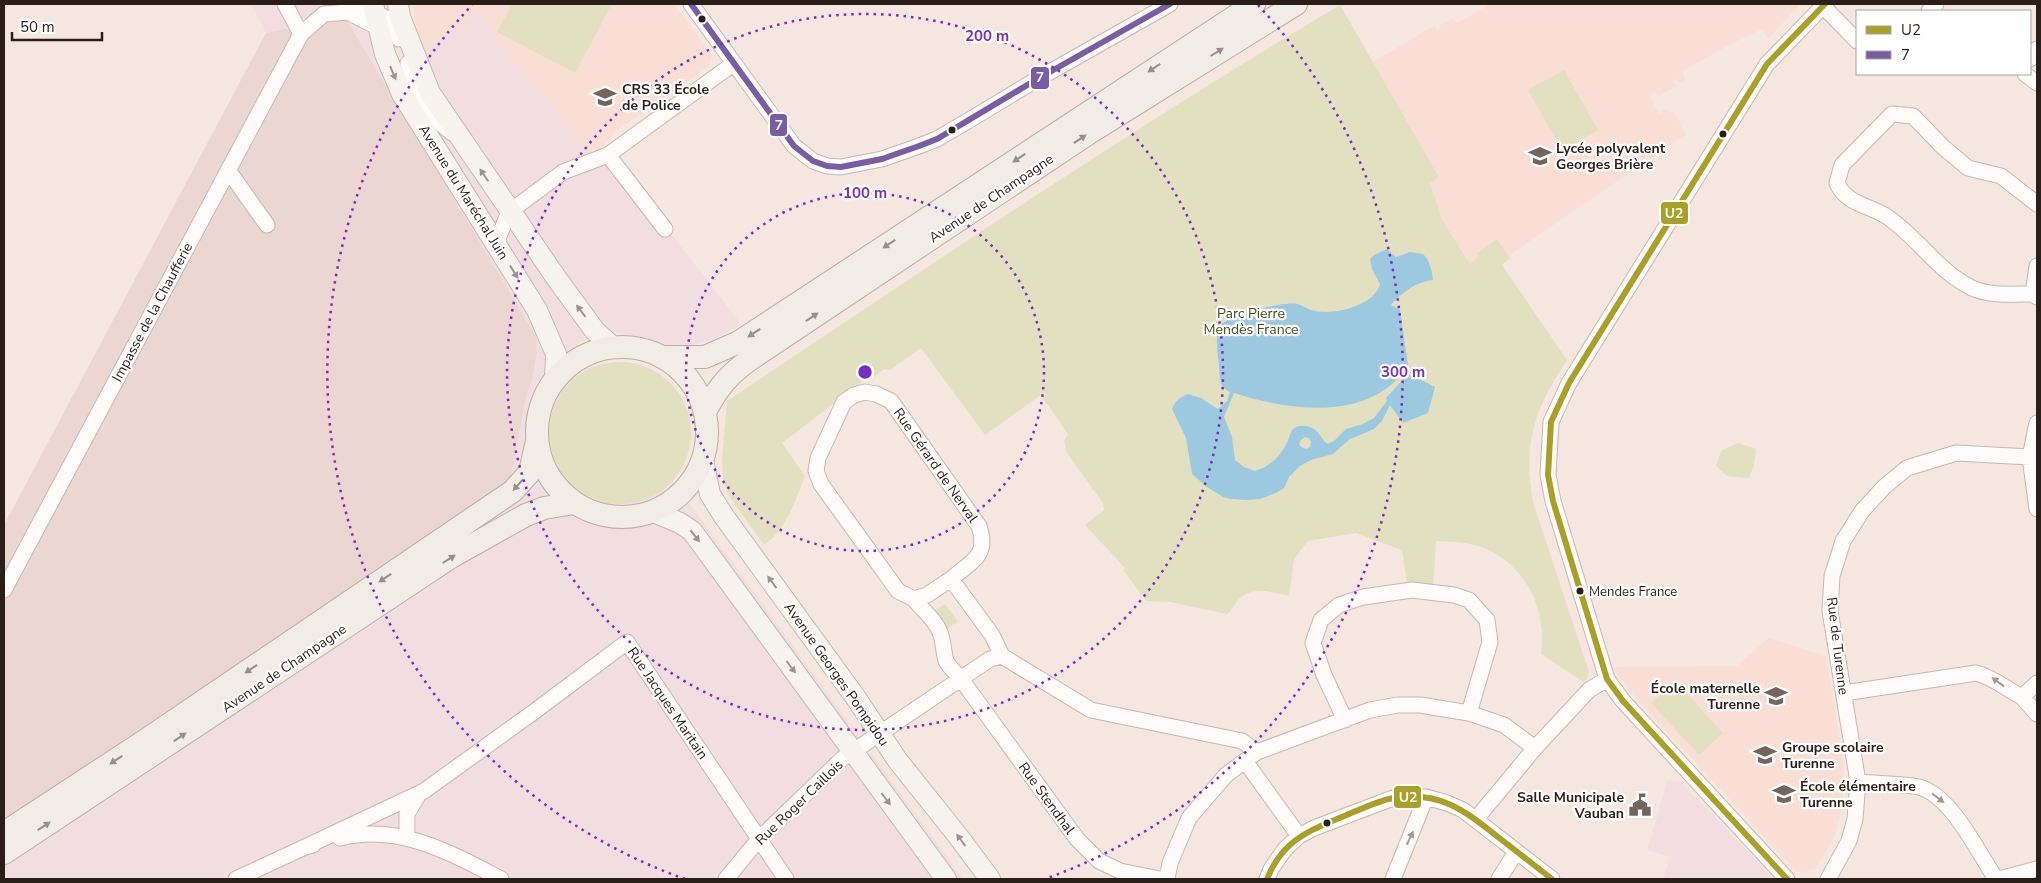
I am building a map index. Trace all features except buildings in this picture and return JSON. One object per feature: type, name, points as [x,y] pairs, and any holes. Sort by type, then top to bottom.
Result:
[{"type":"main road","name":"Avenue du Maréchal Juin","points":[[398,4],[400,17],[430,93],[509,212],[596,331],[613,347]]},
{"type":"main road","name":"Avenue de Champagne","points":[[662,357],[705,356],[740,342],[1254,4]]},
{"type":"main road","name":"Avenue de Champagne","points":[[705,412],[726,378],[752,358],[1089,133],[1296,4]]},
{"type":"main road","name":"Avenue du Maréchal Juin","points":[[374,14],[385,54],[402,94],[538,310],[556,354],[555,379]]},
{"type":"main road","points":[[613,347],[638,349],[662,357],[681,372],[696,390],[705,412],[707,436],[703,460],[692,482],[675,500],[654,512],[626,518],[599,515],[574,503],[555,487],[543,465],[537,442],[537,419],[543,398],[555,379],[571,363],[591,352],[613,347]]},
{"type":"main road","name":"Avenue de Champagne","points":[[4,833],[146,740],[513,491],[530,472],[537,442]]},
{"type":"main road","name":"Avenue Georges Pompidou","points":[[703,460],[710,494],[723,515],[898,761],[990,879]]},
{"type":"main road","name":"Avenue de Champagne","points":[[4,853],[451,557],[526,515],[544,508],[574,503]]},
{"type":"main road","points":[[654,512],[680,523],[692,531],[946,879]]},
{"type":"street","points":[[692,4],[733,64],[800,151],[813,161],[841,168],[882,159],[937,138],[1170,4]]},
{"type":"street","points":[[1787,879],[1623,701],[1607,679],[1553,501],[1548,474],[1551,422],[1569,383],[1759,76],[1782,48],[1824,5],[1856,40]]},
{"type":"street","points":[[287,7],[301,34],[324,14],[349,8],[374,14],[393,22],[417,88],[436,120],[459,138]]},
{"type":"street","name":"Impasse de la Chaufferie","points":[[4,590],[301,34]]},
{"type":"street","points":[[497,245],[509,212],[563,172],[608,155],[733,64]]},
{"type":"street","points":[[2026,75],[2037,83]]},
{"type":"street","points":[[2037,204],[2000,176],[1968,168],[1943,147],[1913,116],[1892,114],[1842,165],[1836,183],[1841,192],[1853,201],[1886,216],[1911,237],[1946,273],[1973,289],[2004,294],[2035,295],[2037,266]]},
{"type":"street","points":[[608,155],[665,229]]},
{"type":"street","points":[[228,170],[267,225]]},
{"type":"street","name":"Rue Gérard de Nerval","points":[[865,392],[876,394],[891,401],[972,513],[979,526],[984,539],[981,554],[951,579],[927,595],[914,599],[898,591],[821,484],[816,472],[818,458],[844,402],[854,395],[865,392]]},
{"type":"street","points":[[2037,423],[2030,458],[2037,510]]},
{"type":"street","name":"Rue de Turenne","points":[[1828,879],[1849,841],[1855,819],[1858,782],[1830,611],[1832,576],[1843,541],[1862,511],[1884,487],[1907,468],[1956,454],[2030,458]]},
{"type":"street","points":[[951,579],[992,635],[1002,656],[1091,710],[1242,741],[1299,836]]},
{"type":"street","points":[[1345,720],[1324,675],[1313,643],[1322,620],[1338,605],[1362,597],[1412,590],[1454,595],[1469,600],[1487,620],[1490,642],[1469,714]]},
{"type":"street","name":"Rue Stendhal","points":[[914,599],[920,608],[925,610],[939,630],[945,647],[946,662],[961,679],[1082,844],[1099,861],[1120,871],[1160,879]]},
{"type":"street","name":"Rue Jacques Maritain","points":[[305,847],[419,794],[627,642],[786,879]]},
{"type":"street","name":"Rue Roger Caillois","points":[[726,879],[759,839],[842,760],[990,660],[1002,656]]},
{"type":"street","points":[[1844,693],[1976,673],[1989,676],[2022,697],[2037,714]]},
{"type":"street","points":[[1476,819],[1535,748],[1589,690],[1607,679]]},
{"type":"street","points":[[2022,697],[2037,683]]},
{"type":"street","points":[[1166,879],[1170,863],[1189,818],[1226,775],[1251,756],[1370,710],[1398,705],[1420,705],[1469,714],[1504,725],[1535,748]]},
{"type":"street","points":[[1858,782],[1919,787],[1936,795],[1949,806],[1997,879],[2037,869]]},
{"type":"street","name":"Rue Jacques Maritain","points":[[407,838],[407,814],[419,794]]},
{"type":"street","points":[[1393,879],[1426,797]]},
{"type":"street","points":[[1267,879],[1284,849],[1299,836],[1314,828],[1393,798],[1426,797],[1447,803],[1476,819],[1552,879]]},
{"type":"street","points":[[379,833],[380,822],[391,807]]},
{"type":"street","points":[[236,879],[305,847],[358,833],[379,833],[407,838],[456,855],[501,879]]},
{"type":"street","points":[[1500,879],[1516,852]]},
{"type":"shaded area","points":[[251,4],[386,4],[390,38],[399,67],[477,12],[590,154],[603,146],[741,324],[713,340],[677,348],[609,331],[577,343],[631,423],[963,879],[4,879],[4,843],[505,509],[537,338],[324,21],[266,33]]},
{"type":"shaded area","name":"CRS 33 École de Police","points":[[413,4],[674,4],[712,55],[709,66],[616,131],[603,146],[590,154],[477,13],[424,50],[416,29]]},
{"type":"shaded area","name":"Lycée polyvalent Georges Brière","points":[[1486,4],[1800,4],[1768,39],[1762,29],[1682,71],[1685,77],[1684,81],[1681,83],[1675,79],[1673,80],[1676,86],[1658,97],[1655,91],[1649,95],[1660,115],[1664,109],[1671,113],[1674,112],[1686,134],[1508,256],[1497,239],[1477,253],[1480,257],[1470,265],[1442,220],[1437,208],[1430,182],[1438,177],[1373,62],[1434,26],[1437,31],[1440,29],[1439,26],[1453,18],[1457,23],[1487,6]]},
{"type":"shaded area","points":[[346,19],[537,338],[537,351],[532,381],[527,392],[505,509],[4,843],[4,525],[266,33],[324,21]]},
{"type":"shaded area","name":"Groupe scolaire Turenne","points":[[1769,638],[1826,656],[1844,768],[1843,803],[1836,832],[1815,869],[1797,872],[1635,697],[1612,667],[1737,666]]},
{"type":"shaded area","points":[[1668,779],[1677,782],[1678,779],[1774,879],[1663,879],[1670,857],[1647,850]]},
{"type":"green space","points":[[512,4],[612,4],[575,73],[497,32]]},
{"type":"green space","name":"Parc Pierre Mendès France","points":[[1340,5],[1439,177],[1430,183],[1442,220],[1470,264],[1479,257],[1477,253],[1497,239],[1510,258],[1502,265],[1567,360],[1546,395],[1534,427],[1529,461],[1530,480],[1533,502],[1589,672],[1585,683],[1541,654],[1542,636],[1536,602],[1518,573],[1492,551],[1470,544],[1436,541],[1433,587],[1423,583],[1407,583],[1402,550],[1356,533],[1308,541],[1294,559],[1289,596],[1266,591],[1254,591],[1241,598],[1227,614],[1170,602],[1146,601],[1124,571],[1125,568],[1086,526],[1104,510],[1103,503],[1067,453],[1064,441],[1068,434],[1041,395],[985,435],[921,348],[890,370],[885,369],[869,380],[865,377],[864,380],[782,443],[805,476],[794,505],[784,523],[779,531],[764,545],[727,493],[723,478],[722,461],[727,401],[1107,149]]},
{"type":"green space","points":[[1564,70],[1598,130],[1562,150],[1528,90]]},
{"type":"green space","points":[[620,362],[634,363],[647,367],[670,383],[686,406],[690,419],[690,447],[686,460],[670,483],[647,499],[634,503],[620,504],[606,503],[593,499],[570,483],[554,460],[550,447],[549,433],[550,419],[554,406],[570,383],[593,367],[606,363]]},
{"type":"green space","points":[[1738,443],[1756,449],[1754,465],[1749,478],[1727,476],[1716,466],[1721,451]]},
{"type":"green space","points":[[945,604],[958,621],[948,628],[934,611]]},
{"type":"green space","points":[[1675,681],[1723,733],[1699,755],[1651,703]]},
{"type":"water","points":[[1387,249],[1396,257],[1410,252],[1423,254],[1431,269],[1433,280],[1410,288],[1391,305],[1400,310],[1408,365],[1402,371],[1403,373],[1386,389],[1367,399],[1323,408],[1277,404],[1234,393],[1224,417],[1232,437],[1235,460],[1244,467],[1255,471],[1266,466],[1283,450],[1292,430],[1300,426],[1315,429],[1328,444],[1334,441],[1346,429],[1363,424],[1374,418],[1387,401],[1386,398],[1411,371],[1419,379],[1435,387],[1428,413],[1403,423],[1390,405],[1382,421],[1374,429],[1350,439],[1333,454],[1311,460],[1300,466],[1289,477],[1284,488],[1260,499],[1231,499],[1223,497],[1207,487],[1192,474],[1186,438],[1172,409],[1178,400],[1188,394],[1201,398],[1218,409],[1227,401],[1230,392],[1226,390],[1221,381],[1217,351],[1217,340],[1221,325],[1245,313],[1281,305],[1297,304],[1312,310],[1333,312],[1362,303],[1376,292],[1380,284],[1372,269],[1370,259]],"holes":[[[1305,437],[1309,438],[1311,442],[1310,447],[1306,449],[1301,447],[1299,444],[1301,440]]]},
{"type":"transit line","name":"7","points":[[691,4],[794,146],[813,161],[827,166],[841,167],[882,159],[937,139],[1034,81],[1170,4]]},
{"type":"transit line","name":"U2","points":[[1787,879],[1623,701],[1607,679],[1553,501],[1548,475],[1551,422],[1569,383],[1767,64],[1825,4]]},
{"type":"transit line","name":"U2","points":[[1267,879],[1279,857],[1304,834],[1381,801],[1410,797],[1425,797],[1438,800],[1462,811],[1486,827],[1552,879]]},
{"type":"place","name":"CRS 33 École de Police","points":[[605,97]]},
{"type":"place","name":"Lycée polyvalent Georges Brière","points":[[1540,156]]},
{"type":"place","name":"Mendes France","points":[[1580,591]]},
{"type":"place","name":"École maternelle Turenne","points":[[1776,696]]},
{"type":"place","name":"Groupe scolaire Turenne","points":[[1765,755]]},
{"type":"place","name":"École élémentaire Turenne","points":[[1784,794]]},
{"type":"place","name":"Salle Municipale Vauban","points":[[1640,805]]}]
